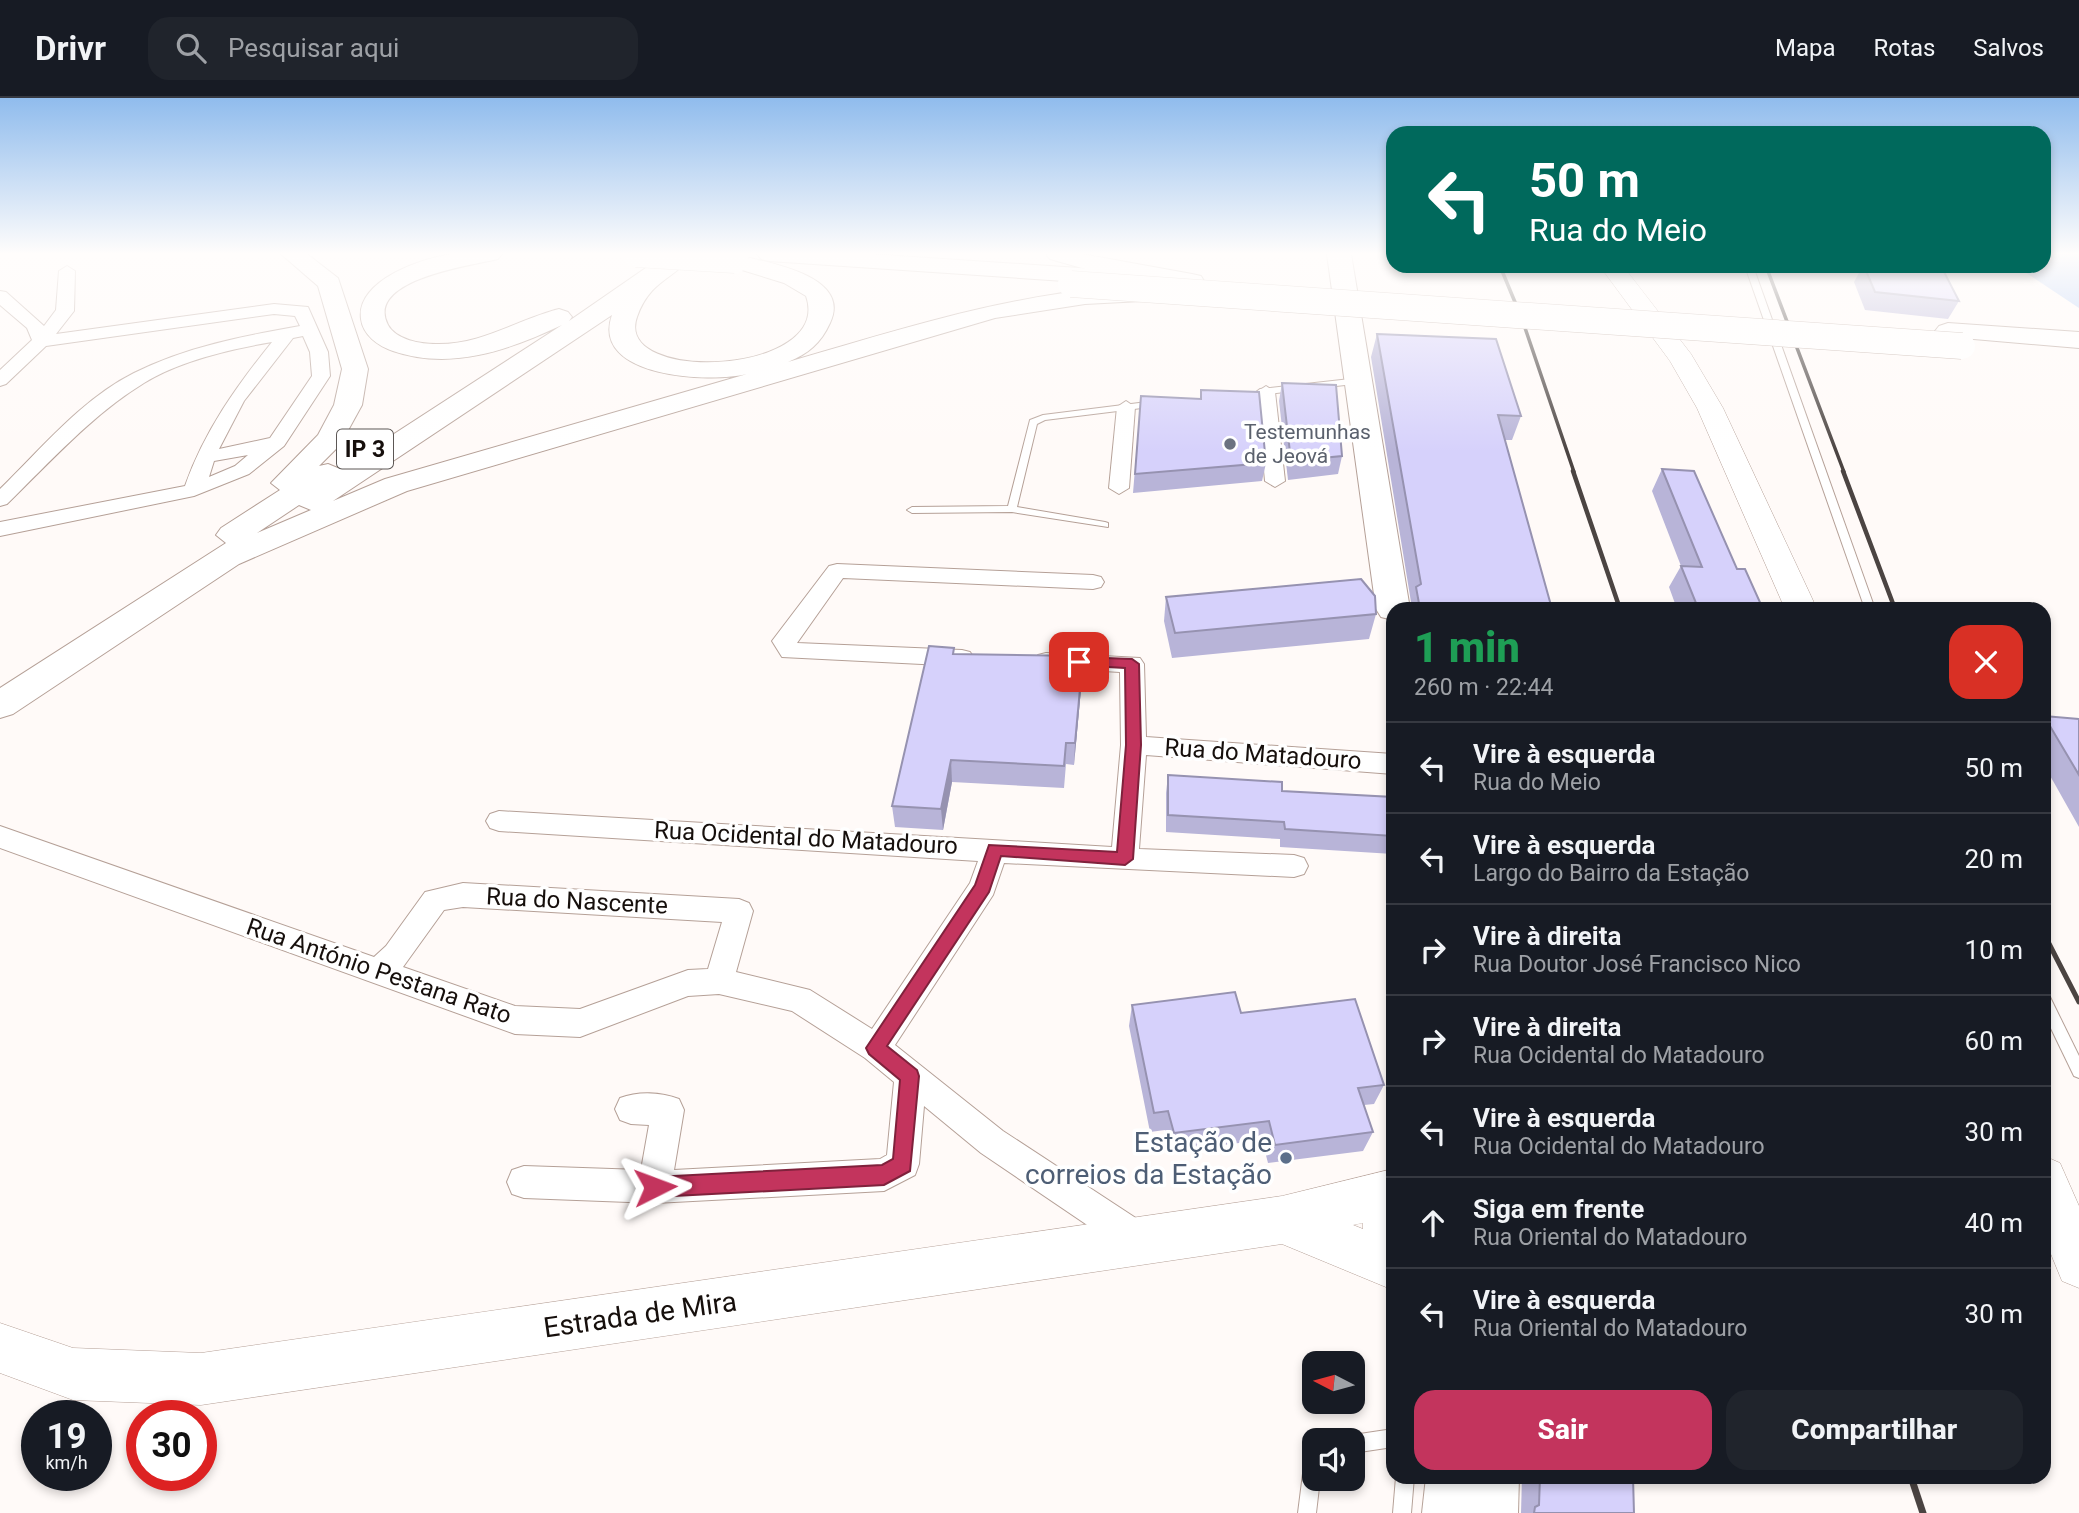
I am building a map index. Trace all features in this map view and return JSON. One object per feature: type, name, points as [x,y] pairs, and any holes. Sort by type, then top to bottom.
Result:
[{"type":"main road","points":[[219,553],[330,439],[348,405],[355,369],[340,320]]},
{"type":"main road","points":[[374,320],[383,336],[396,344],[420,350],[479,347],[523,334],[552,320]]},
{"type":"main road","name":"IP 3","points":[[0,705],[219,553],[565,320]]},
{"type":"main road","name":"IP 3","points":[[0,682],[219,553],[582,320]]},
{"type":"main road","points":[[623,320],[621,330],[625,343],[646,360],[678,369],[711,371],[748,367],[805,342],[820,325],[821,320]]},
{"type":"main road","points":[[219,553],[396,485],[961,320]]},
{"type":"main road","points":[[1349,320],[1392,602]]},
{"type":"main road","points":[[1632,320],[1697,408],[1797,602]]},
{"type":"main road","points":[[1637,320],[2079,353]]},
{"type":"main road","points":[[1652,320],[1682,359],[1697,408],[1771,602]]},
{"type":"main road","points":[[1746,320],[2079,340]]},
{"type":"main road","name":"Estrada de Mira","points":[[0,1348],[73,1374],[201,1379],[1282,1220],[1386,1194]]},
{"type":"main road","points":[[2051,1196],[2079,1264]]},
{"type":"main road","points":[[1282,1220],[1386,1263]]},
{"type":"main road","points":[[2051,1220],[2079,1282]]},
{"type":"main road","points":[[1451,1513],[1453,1484]]},
{"type":"main road","points":[[1489,1513],[1491,1484]]},
{"type":"street","points":[[27,320],[34,326],[41,341]]},
{"type":"street","points":[[0,380],[41,341],[58,320]]},
{"type":"street","points":[[41,341],[199,320]]},
{"type":"street","points":[[0,529],[194,491],[243,470],[277,442],[321,376],[319,352],[307,320]]},
{"type":"street","points":[[0,500],[91,411],[141,377],[220,346],[311,329]]},
{"type":"street","points":[[194,491],[206,455],[235,400],[287,334]]},
{"type":"street","points":[[1259,392],[1275,481]]},
{"type":"street","points":[[1119,488],[1126,407]]},
{"type":"street","points":[[206,455],[248,451],[277,442]]},
{"type":"street","points":[[981,658],[790,652],[784,641],[836,571],[1093,582]]},
{"type":"street","points":[[1023,660],[1132,664],[1134,745],[1125,859]]},
{"type":"street","name":"Rua do Matadouro","points":[[1134,745],[1386,763]]},
{"type":"street","name":"Rua Ocidental do Matadouro","points":[[499,821],[995,849],[1125,859],[1294,866]]},
{"type":"street","name":"Rua António Pestana Rato","points":[[0,837],[515,1020],[580,1023],[688,983],[719,981],[799,999],[876,1048]]},
{"type":"street","points":[[995,849],[983,887],[876,1048],[992,1142],[1139,1240]]},
{"type":"street","name":"Rua do Nascente","points":[[379,972],[404,945],[435,900],[463,895],[739,911],[719,981]]},
{"type":"street","points":[[524,1182],[655,1187],[884,1175],[903,1164],[910,1076]]},
{"type":"street","points":[[631,1109],[668,1110],[655,1187]]},
{"type":"lane","points":[[1768,320],[1868,602]]},
{"type":"lane","points":[[1259,392],[1359,382]]},
{"type":"lane","points":[[1012,509],[1033,422],[1043,418],[1164,403]]},
{"type":"lane","points":[[912,510],[1012,509],[1105,525]]},
{"type":"lane","points":[[2051,1013],[2079,1071]]},
{"type":"lane","points":[[1365,1442],[1386,1439]]},
{"type":"lane","points":[[1402,1513],[1404,1484]]},
{"type":"lane","points":[[1307,1513],[1310,1491]]},
{"type":"building","points":[[1377,334],[1496,339],[1521,416],[1498,415],[1550,602],[1419,602],[1416,587],[1421,584]]},
{"type":"building","points":[[1282,383],[1336,385],[1342,456],[1291,461]]},
{"type":"building","points":[[1201,390],[1259,392],[1266,463],[1135,474],[1141,396],[1201,399]]},
{"type":"building","points":[[1662,469],[1694,471],[1737,569],[1745,569],[1760,602],[1696,602],[1681,566],[1702,567]]},
{"type":"building","points":[[1361,579],[1375,596],[1376,614],[1175,633],[1166,597]]},
{"type":"building","points":[[929,646],[954,648],[953,654],[1083,656],[1075,743],[1066,743],[1064,766],[951,760],[941,809],[892,806]]},
{"type":"building","points":[[2051,717],[2079,719],[2079,775],[2051,728]]},
{"type":"building","points":[[1168,775],[1282,782],[1282,791],[1386,797],[1386,836],[1285,829],[1284,822],[1168,815]]},
{"type":"building","points":[[1235,992],[1241,1013],[1355,999],[1384,1085],[1358,1088],[1373,1132],[1275,1145],[1269,1121],[1174,1133],[1168,1111],[1154,1113],[1132,1005]]},
{"type":"building","points":[[1540,1484],[1633,1484],[1634,1513],[1534,1513],[1535,1507],[1539,1505]]},
{"type":"railway","points":[[1522,320],[1574,472]]},
{"type":"railway","points":[[1786,320],[1844,472]]},
{"type":"railway","points":[[1573,471],[1618,602]]},
{"type":"railway","points":[[1843,471],[1892,602]]},
{"type":"railway","points":[[2051,948],[2079,1002]]},
{"type":"railway","points":[[1913,1484],[1923,1513]]},
{"type":"place","name":"Testemunhas de Jeová","points":[[1230,444]]},
{"type":"place","name":"Estação de correios da Estação","points":[[1286,1158]]},
{"type":"route","points":[[655,1187],[884,1175],[903,1164],[910,1076],[876,1048],[983,887],[995,849],[1125,859],[1134,745],[1132,664],[1079,662]]}]
